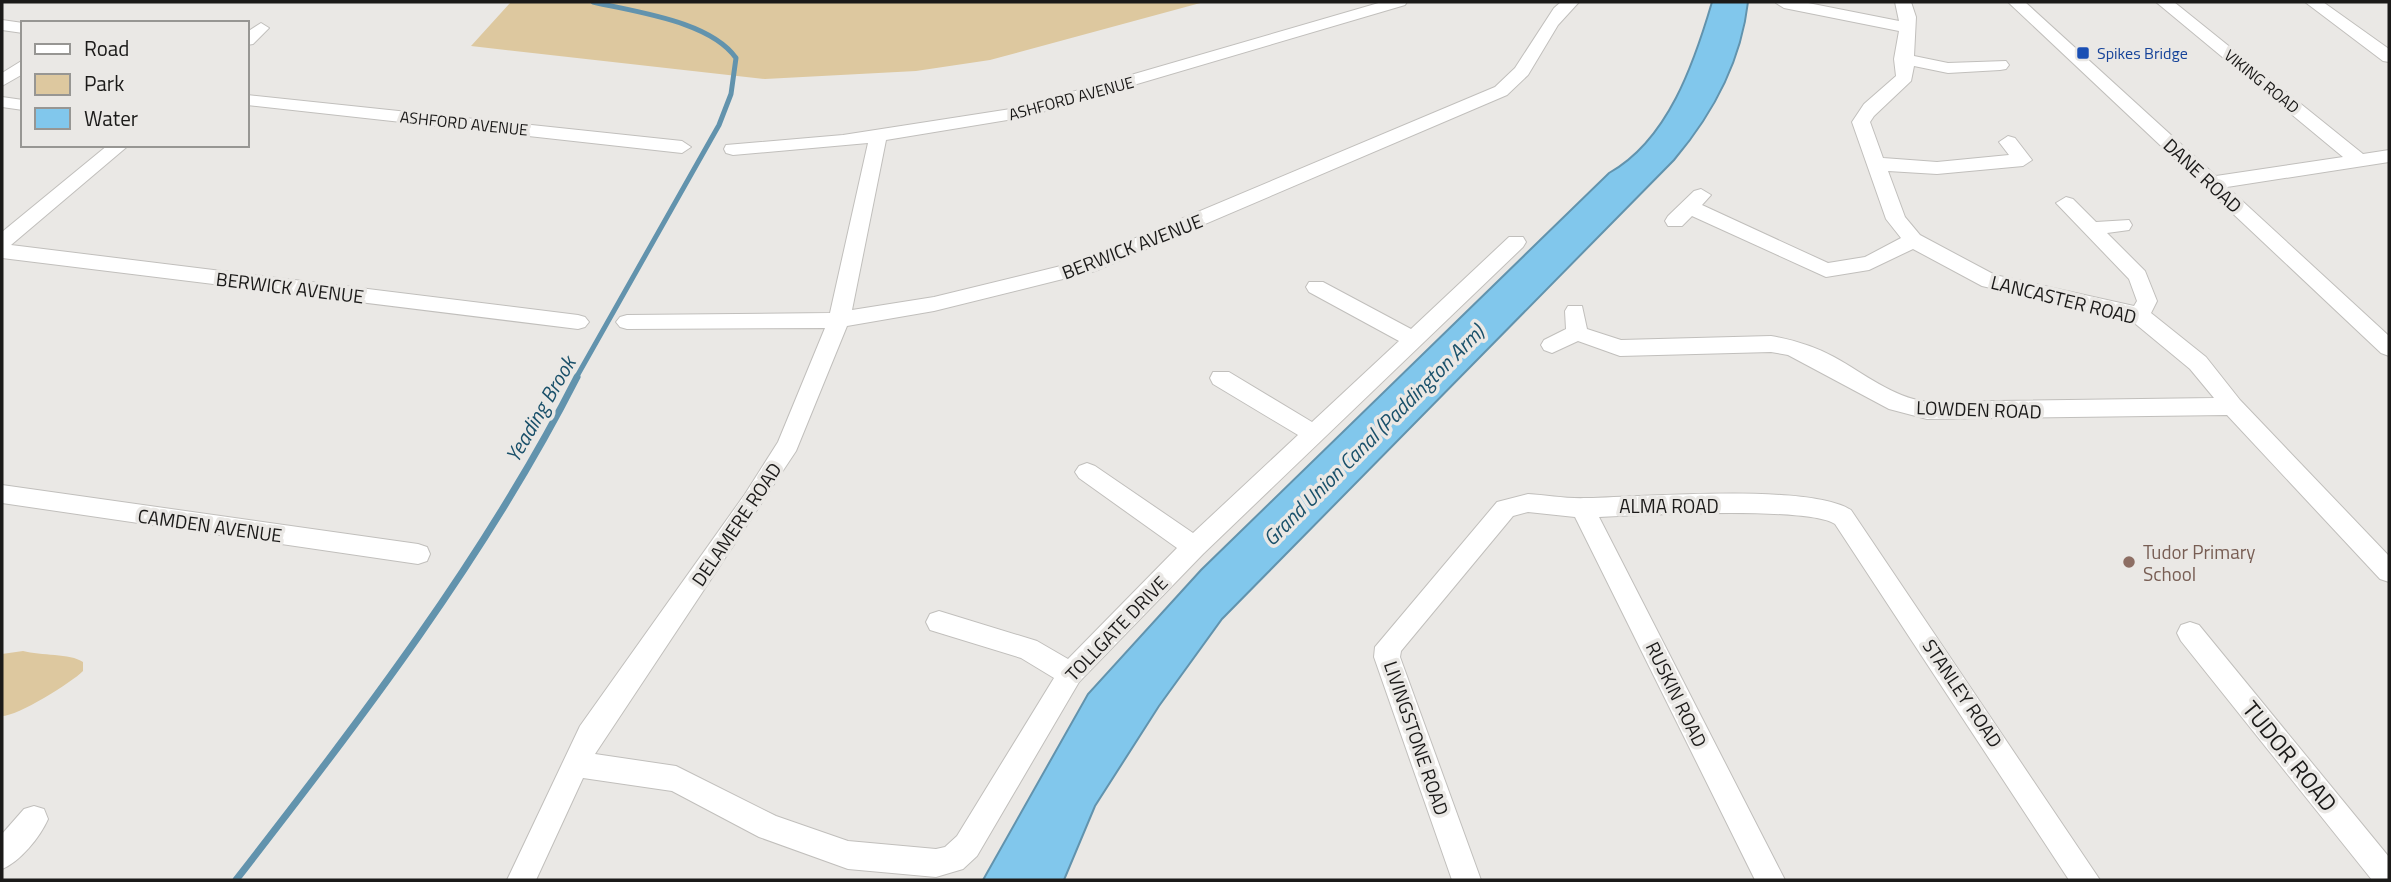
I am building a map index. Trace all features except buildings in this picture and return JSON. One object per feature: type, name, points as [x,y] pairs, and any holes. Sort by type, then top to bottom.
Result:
[{"type":"street","name":"ASHFORD AVENUE","points":[[733,149],[807,145],[878,136],[987,119],[1057,104],[1399,2]]},
{"type":"street","name":"BERWICK AVENUE","points":[[627,322],[839,320],[934,304],[1088,266],[1474,103],[1517,80],[1556,16],[1571,2]]},
{"type":"street","name":"LANCASTER ROAD","points":[[1903,2],[1908,10],[1903,59],[1905,77],[1895,89],[1869,106],[1861,122],[1896,219],[1913,240],[1989,281],[2139,315],[2198,363],[2232,406],[2389,572]]},
{"type":"street","name":"DANE ROAD","points":[[2016,2],[2389,348]]},
{"type":"street","name":"VIKING ROAD","points":[[2164,2],[2360,161]]},
{"type":"street","points":[[2314,2],[2389,57]]},
{"type":"street","points":[[1783,6],[1906,27]]},
{"type":"street","points":[[2,25],[21,28]]},
{"type":"street","points":[[248,39],[261,28]]},
{"type":"street","points":[[1903,59],[1956,69],[2000,65]]},
{"type":"street","points":[[2,81],[21,67]]},
{"type":"street","name":"ASHFORD AVENUE","points":[[248,100],[681,147]]},
{"type":"street","points":[[2,102],[21,105]]},
{"type":"street","name":"DELAMERE ROAD","points":[[521,880],[575,765],[608,708],[773,472],[808,400],[839,320],[878,136]]},
{"type":"street","points":[[1878,164],[1937,168],[2029,167],[2008,142]]},
{"type":"street","points":[[2,242],[118,147]]},
{"type":"street","points":[[2212,183],[2389,156]]},
{"type":"street","points":[[2066,203],[2138,276],[2147,301],[2139,315]]},
{"type":"street","points":[[1688,208],[1826,270],[1875,264],[1913,240]]},
{"type":"street","points":[[2090,229],[2122,225]]},
{"type":"street","name":"TOLLGATE DRIVE","points":[[575,765],[623,769],[676,779],[769,827],[848,855],[906,862],[946,862],[967,846],[1070,674],[1194,547],[1516,242]]},
{"type":"street","name":"BERWICK AVENUE","points":[[2,251],[578,322]]},
{"type":"street","points":[[1317,287],[1413,340]]},
{"type":"street","points":[[1552,345],[1577,333],[1575,311]]},
{"type":"street","name":"LOWDEN ROAD","points":[[1577,333],[1601,344],[1628,349],[1784,345],[1815,355],[1880,396],[1928,411],[2086,411],[2232,406]]},
{"type":"street","points":[[1221,378],[1314,434]]},
{"type":"street","points":[[1087,472],[1194,547]]},
{"type":"street","name":"CAMDEN AVENUE","points":[[2,494],[418,554]]},
{"type":"street","name":"ALMA ROAD","points":[[1505,509],[1528,503],[1583,508],[1675,504],[1811,506],[1833,511]]},
{"type":"street","name":"RUSKIN ROAD","points":[[1583,508],[1770,880]]},
{"type":"street","name":"LIVINGSTONE ROAD","points":[[1466,880],[1388,652],[1390,643],[1505,509]]},
{"type":"street","name":"STANLEY ROAD","points":[[1833,511],[1851,526],[2086,880]]},
{"type":"street","points":[[939,622],[1028,649],[1070,674]]},
{"type":"street","name":"TUDOR ROAD","points":[[2190,633],[2389,879]]},
{"type":"street","points":[[2,855],[34,820]]},
{"type":"green space","points":[[511,2],[1204,2],[990,60],[916,71],[765,79],[471,46]]},
{"type":"green space","points":[[23,651],[77,659],[83,662],[83,671],[44,698],[20,711],[2,716],[2,654]]},
{"type":"water","name":"Grand Union Canal (Paddington Arm)","points":[[1712,2],[1748,2],[1739,46],[1713,106],[1674,160],[1222,619],[1159,706],[1095,806],[1064,880],[983,880],[1088,694],[1201,570],[1609,173],[1630,159],[1647,141],[1676,98],[1697,50]]},
{"type":"waterway","name":"Yeading Brook","points":[[576,378],[719,125],[731,94],[736,58],[724,45],[690,27],[650,14],[593,2]]},
{"type":"waterway","name":"Yeading Brook","points":[[236,880],[419,636],[502,509],[577,377]]},
{"type":"place","name":"Spikes Bridge","points":[[2083,53]]},
{"type":"place","name":"Tudor Primary School","points":[[2129,562]]}]
